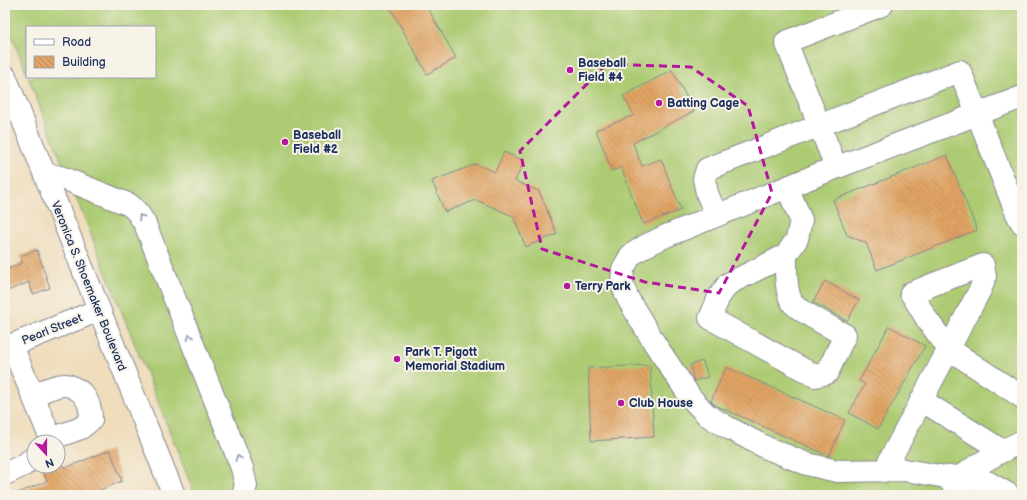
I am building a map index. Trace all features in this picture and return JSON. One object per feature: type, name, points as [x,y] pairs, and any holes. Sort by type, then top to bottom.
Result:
[{"type":"street","points":[[836,167],[786,42],[882,5]]},
{"type":"street","points":[[716,215],[707,193],[704,179],[707,169],[960,71],[1017,214],[1022,222]]},
{"type":"street","name":"Veronica S. Shoemaker Boulevard","points":[[5,76],[174,495]]},
{"type":"street","points":[[1012,491],[969,476],[957,483],[905,470],[838,471],[807,464],[767,448],[725,426],[707,415],[691,398],[655,344],[628,299],[622,284],[623,269],[631,255],[645,246],[666,236],[836,167],[1022,97]]},
{"type":"street","points":[[44,173],[73,182],[130,205],[138,212],[145,224],[242,468],[246,486],[243,495]]},
{"type":"street","points":[[786,255],[788,291],[792,302],[804,312],[845,335],[827,373],[814,376],[710,318],[719,297],[728,284],[786,255],[797,239],[801,220],[787,187]]},
{"type":"street","name":"Pearl Street","points":[[8,347],[99,310]]},
{"type":"street","points":[[8,347],[32,395],[47,434]]},
{"type":"street","points":[[884,471],[949,349],[1022,397]]},
{"type":"street","points":[[32,395],[50,388],[66,385],[78,390],[85,396],[91,412],[91,420],[81,428],[65,434]]},
{"type":"street","points":[[921,400],[1003,451]]},
{"type":"street","points":[[957,483],[978,464],[1022,441]]},
{"type":"street","points":[[5,474],[26,463]]},
{"type":"highlighted area","points":[[607,64],[691,67],[748,106],[772,193],[719,293],[645,282],[542,249],[520,151]]},
{"type":"green space","name":"Terry Park","points":[[5,5],[1022,5],[1022,495],[195,495],[28,78],[156,78],[156,26],[26,26],[26,72],[5,19]]},
{"type":"building","points":[[389,5],[426,5],[456,58],[427,74]]},
{"type":"building","points":[[672,70],[694,111],[633,143],[642,166],[661,159],[681,210],[643,224],[621,167],[612,171],[596,130],[634,115],[623,96]]},
{"type":"building","points":[[504,152],[524,161],[515,181],[539,191],[557,234],[526,247],[513,216],[476,200],[445,212],[432,181],[476,164],[495,172]]},
{"type":"building","points":[[947,155],[977,230],[877,270],[866,243],[847,235],[833,200]]},
{"type":"building","points":[[37,250],[50,288],[33,294],[29,282],[5,292],[5,270],[22,263],[20,256]]},
{"type":"building","points":[[825,281],[859,300],[847,321],[813,302]]},
{"type":"building","points":[[889,326],[925,346],[878,429],[849,413],[865,384],[859,381]]},
{"type":"building","points":[[703,361],[708,377],[694,381],[690,365]]},
{"type":"building","name":"Club House","points":[[650,365],[654,437],[591,441],[588,368]]},
{"type":"building","points":[[726,367],[845,420],[829,456],[715,405],[711,401]]},
{"type":"building","points":[[110,450],[122,481],[88,495],[13,495],[47,481],[44,474],[66,474],[66,468]]},
{"type":"place","name":"Baseball Field #4","points":[[570,70]]},
{"type":"place","name":"Batting Cage","points":[[659,103]]},
{"type":"place","name":"Baseball Field #2","points":[[285,142]]},
{"type":"place","name":"Terry Park","points":[[567,286]]},
{"type":"place","name":"Park T. Pigott Memorial Stadium","points":[[397,359]]},
{"type":"place","name":"Club House","points":[[621,403]]}]
